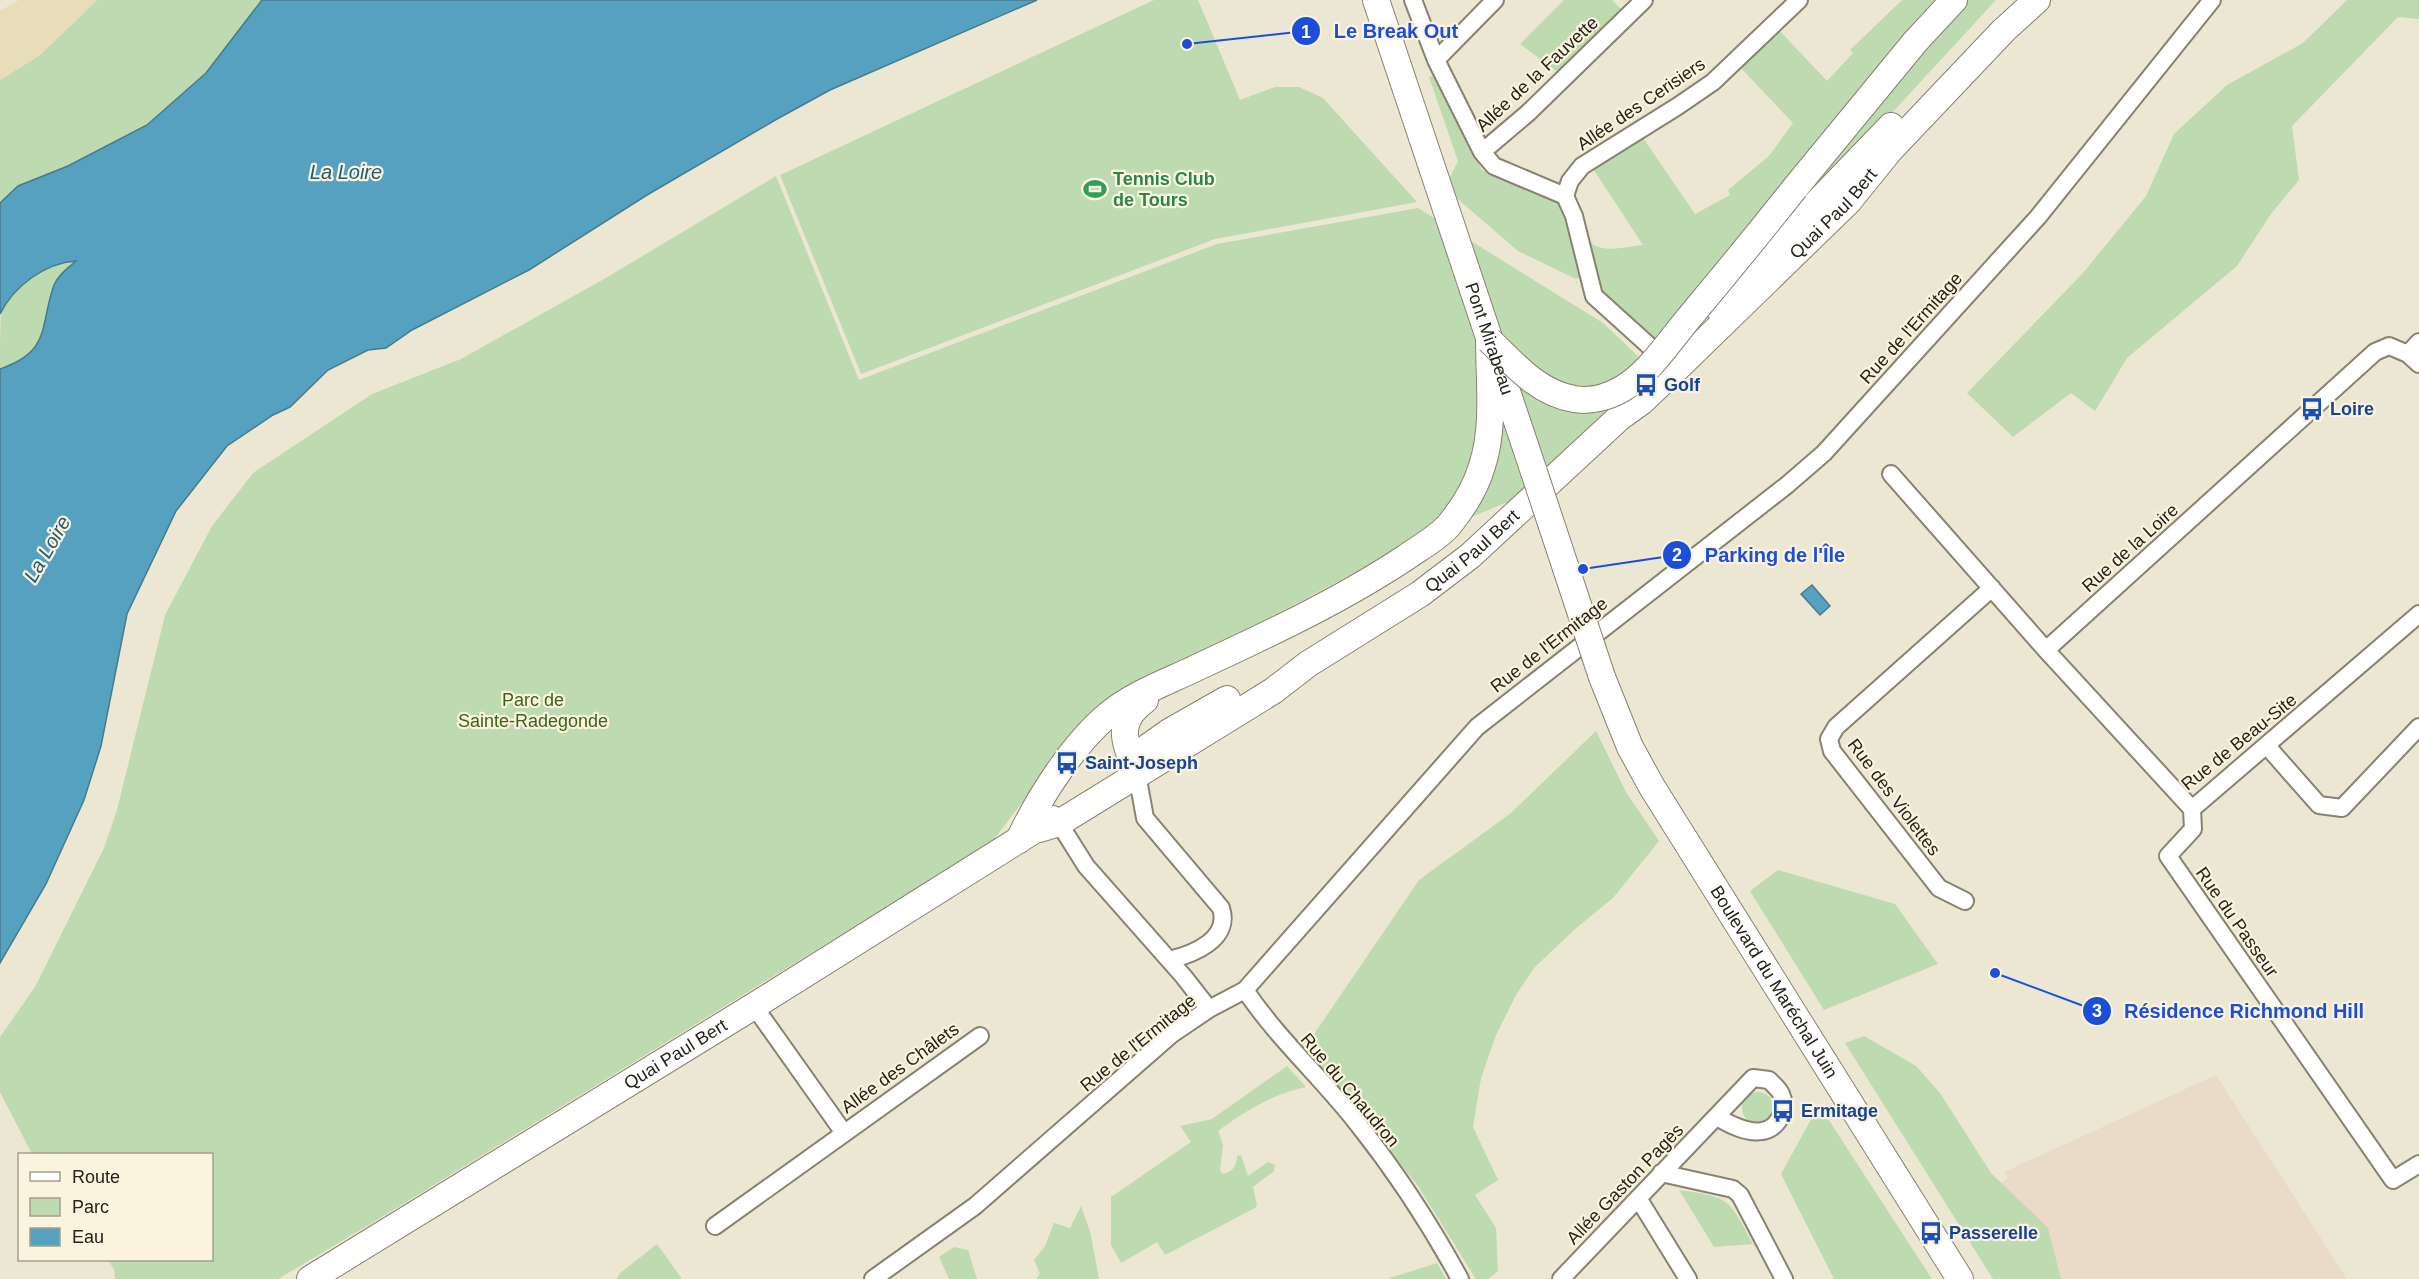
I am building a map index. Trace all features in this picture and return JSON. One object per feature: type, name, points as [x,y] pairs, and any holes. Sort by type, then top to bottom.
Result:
[{"type":"main road","name":"Pont Mirabeau","points":[[1376,0],[1602,676]]},
{"type":"main road","points":[[1489,340],[1525,374],[1547,390],[1575,399],[1598,399],[1622,389],[1637,378],[1673,338],[1915,42],[1954,0]]},
{"type":"main road","name":"Quai Paul Bert","points":[[310,1279],[1039,831],[1134,766],[1169,732],[1232,697],[1308,664],[1420,594],[1462,562],[1620,417],[1641,402],[1672,366],[1719,304],[2010,0]]},
{"type":"main road","points":[[2004,30],[2021,0]]},
{"type":"main road","name":"Quai Paul Bert","points":[[1672,366],[1848,202],[1890,150],[2004,30],[2037,0]]},
{"type":"main road","points":[[1039,831],[1047,791],[1095,727],[1125,703],[1295,620],[1388,569],[1448,527],[1468,497],[1483,466],[1489,422],[1489,340]]},
{"type":"main road","points":[[1134,766],[1125,735],[1125,724],[1130,713],[1196,668]]},
{"type":"main road","name":"Boulevard du Maréchal Juin","points":[[1602,676],[1630,747],[1652,787],[1960,1279]]},
{"type":"street","points":[[1413,0],[1436,60],[1482,152],[1494,166],[1565,196],[1574,216],[1594,296],[1672,366]]},
{"type":"street","points":[[1436,60],[1495,0]]},
{"type":"street","name":"Allée de la Fauvette","points":[[1482,152],[1528,113],[1644,0]]},
{"type":"street","name":"Allée des Cerisiers","points":[[1565,196],[1570,181],[1582,166],[1713,82],[1799,0]]},
{"type":"street","name":"Rue de l'Ermitage","points":[[873,1279],[975,1206],[1172,1034],[1209,1009],[1245,990],[1477,727],[1788,485],[1824,453],[2038,217],[2212,0]]},
{"type":"street","name":"Rue de la Loire","points":[[2046,650],[2375,352],[2389,346],[2415,353]]},
{"type":"street","points":[[1891,474],[2046,650]]},
{"type":"street","name":"Rue des Violettes","points":[[1965,901],[1939,888],[1832,751],[1829,740],[1836,727],[1992,588]]},
{"type":"street","name":"Rue de Beau-Site","points":[[2046,650],[2192,809],[2419,614]]},
{"type":"street","points":[[2267,746],[2319,805],[2342,808],[2419,728]]},
{"type":"street","points":[[1134,766],[1145,818],[1221,908],[1224,920],[1220,932],[1210,941],[1190,955],[1169,960]]},
{"type":"street","name":"Rue du Passeur","points":[[2192,809],[2193,829],[2168,856],[2392,1180],[2419,1164]]},
{"type":"street","points":[[1039,831],[1086,866],[1209,1009]]},
{"type":"street","name":"Rue du Chaudron","points":[[1245,990],[1287,1047],[1356,1122],[1416,1203],[1460,1279]]},
{"type":"street","name":"Allée des Châlets","points":[[754,1006],[844,1133]]},
{"type":"street","name":"Allée des Châlets","points":[[715,1226],[980,1036]]},
{"type":"street","name":"Allée Gaston Pagès","points":[[1561,1279],[1717,1116]]},
{"type":"street","points":[[1661,1173],[1733,1189],[1740,1195],[1784,1279]]},
{"type":"street","points":[[1638,1198],[1688,1279]]},
{"type":"shaded area","points":[[2216,1075],[2347,1279],[2037,1279],[1994,1188],[2008,1178],[2004,1172]]},
{"type":"green space","points":[[97,0],[262,0],[206,73],[147,125],[68,166],[18,186],[0,203],[0,80],[40,55]]},
{"type":"green space","name":"Tennis Club de Tours","points":[[1154,0],[1198,0],[1240,100],[1275,87],[1299,87],[1323,98],[1417,202],[1215,239],[861,374],[780,175]]},
{"type":"green space","points":[[1564,0],[1612,0],[1623,11],[1559,73],[1520,44]]},
{"type":"green space","points":[[1902,0],[1936,0],[1659,345],[1609,301],[1600,289],[1586,239],[1592,244],[1606,248],[1643,245],[1592,167],[1641,135],[1695,214],[1730,195],[1728,190],[1769,156],[1793,123],[1737,64],[1776,27],[1827,81],[1853,53],[1850,50]]},
{"type":"green space","points":[[1964,0],[1996,0],[1843,166],[1805,203],[1808,188]]},
{"type":"green space","points":[[2347,0],[2419,0],[2419,19],[2398,17],[2292,126],[2299,180],[2271,214],[2237,266],[2127,358],[2095,411],[2071,393],[2013,437],[1967,393],[2083,273],[2146,196],[2174,134],[2227,85],[2303,43]]},
{"type":"green space","points":[[1435,75],[1482,170],[1560,203],[1582,276],[1576,279],[1518,251],[1445,188],[1458,161],[1429,77]]},
{"type":"green space","name":"Parc de Sainte-Radegonde","points":[[776,176],[859,380],[1217,244],[1418,208],[1603,323],[1640,358],[1606,412],[1515,499],[1416,540],[1090,713],[992,842],[372,1223],[278,1279],[115,1279],[114,1269],[109,1261],[213,1261],[213,1153],[31,1153],[0,1092],[0,1037],[35,987],[104,848],[117,810],[165,615],[212,526],[253,473],[372,394],[461,359],[604,279]]},
{"type":"green space","points":[[77,260],[60,276],[38,342],[18,361],[0,369],[1,312],[6,301],[13,292],[32,277],[55,266]]},
{"type":"green space","points":[[1596,731],[1626,792],[1659,841],[1613,898],[1575,929],[1534,968],[1516,995],[1496,1035],[1481,1078],[1473,1127],[1498,1180],[1475,1195],[1496,1228],[1498,1271],[1488,1279],[1476,1279],[1418,1186],[1306,1046],[1419,880],[1511,813]]},
{"type":"green space","points":[[1778,870],[1895,904],[1938,964],[1824,1010],[1750,891]]},
{"type":"green space","points":[[1864,1036],[1916,1066],[1940,1093],[1991,1173],[2048,1228],[2061,1279],[1993,1279],[1845,1043]]},
{"type":"green space","points":[[1287,1066],[1306,1087],[1260,1104],[1218,1131],[1223,1145],[1220,1170],[1223,1174],[1232,1170],[1237,1156],[1241,1155],[1248,1176],[1268,1162],[1275,1165],[1274,1171],[1253,1187],[1257,1205],[1255,1208],[1165,1255],[1157,1242],[1121,1263],[1111,1245],[1111,1197],[1191,1142],[1180,1126],[1212,1119]]},
{"type":"green space","points":[[1758,1092],[1769,1097],[1774,1108],[1769,1119],[1758,1124],[1747,1119],[1742,1108],[1747,1097]]},
{"type":"green space","points":[[1819,1105],[1932,1279],[1834,1279],[1781,1174]]},
{"type":"green space","points":[[1679,1190],[1709,1195],[1726,1203],[1753,1244],[1714,1247]]},
{"type":"green space","points":[[1081,1206],[1090,1231],[1099,1279],[1036,1279],[1040,1274],[1034,1260],[1045,1246],[1054,1223],[1070,1228]]},
{"type":"green space","points":[[657,1244],[682,1279],[617,1279],[619,1274]]},
{"type":"green space","points":[[954,1247],[968,1250],[977,1279],[949,1279],[939,1257]]},
{"type":"green space","points":[[1437,1263],[1446,1279],[1387,1279]]},
{"type":"sand","points":[[19,0],[97,0],[40,55],[0,80],[0,11]]},
{"type":"water","name":"La Loire","points":[[262,0],[1037,0],[830,90],[777,119],[647,195],[529,270],[412,330],[386,348],[368,350],[328,370],[290,407],[273,415],[227,446],[176,511],[127,614],[101,746],[84,800],[46,884],[0,963],[0,369],[17,362],[36,346],[41,336],[54,285],[76,261],[42,271],[13,294],[0,314],[0,203],[18,186],[68,166],[147,125],[206,73]]},
{"type":"water","points":[[1812,585],[1830,606],[1820,615],[1801,594]]},
{"type":"place","name":"Le Break Out","points":[[1187,44]]},
{"type":"place","name":"Tennis Club de Tours","points":[[1095,189]]},
{"type":"place","name":"Golf","points":[[1646,385]]},
{"type":"place","name":"Loire","points":[[2312,409]]},
{"type":"place","name":"Parking de l'Île","points":[[1583,569]]},
{"type":"place","name":"Saint-Joseph","points":[[1067,763]]},
{"type":"place","name":"Résidence Richmond Hill","points":[[1995,973]]},
{"type":"place","name":"Ermitage","points":[[1783,1111]]},
{"type":"place","name":"Passerelle","points":[[1931,1233]]}]
